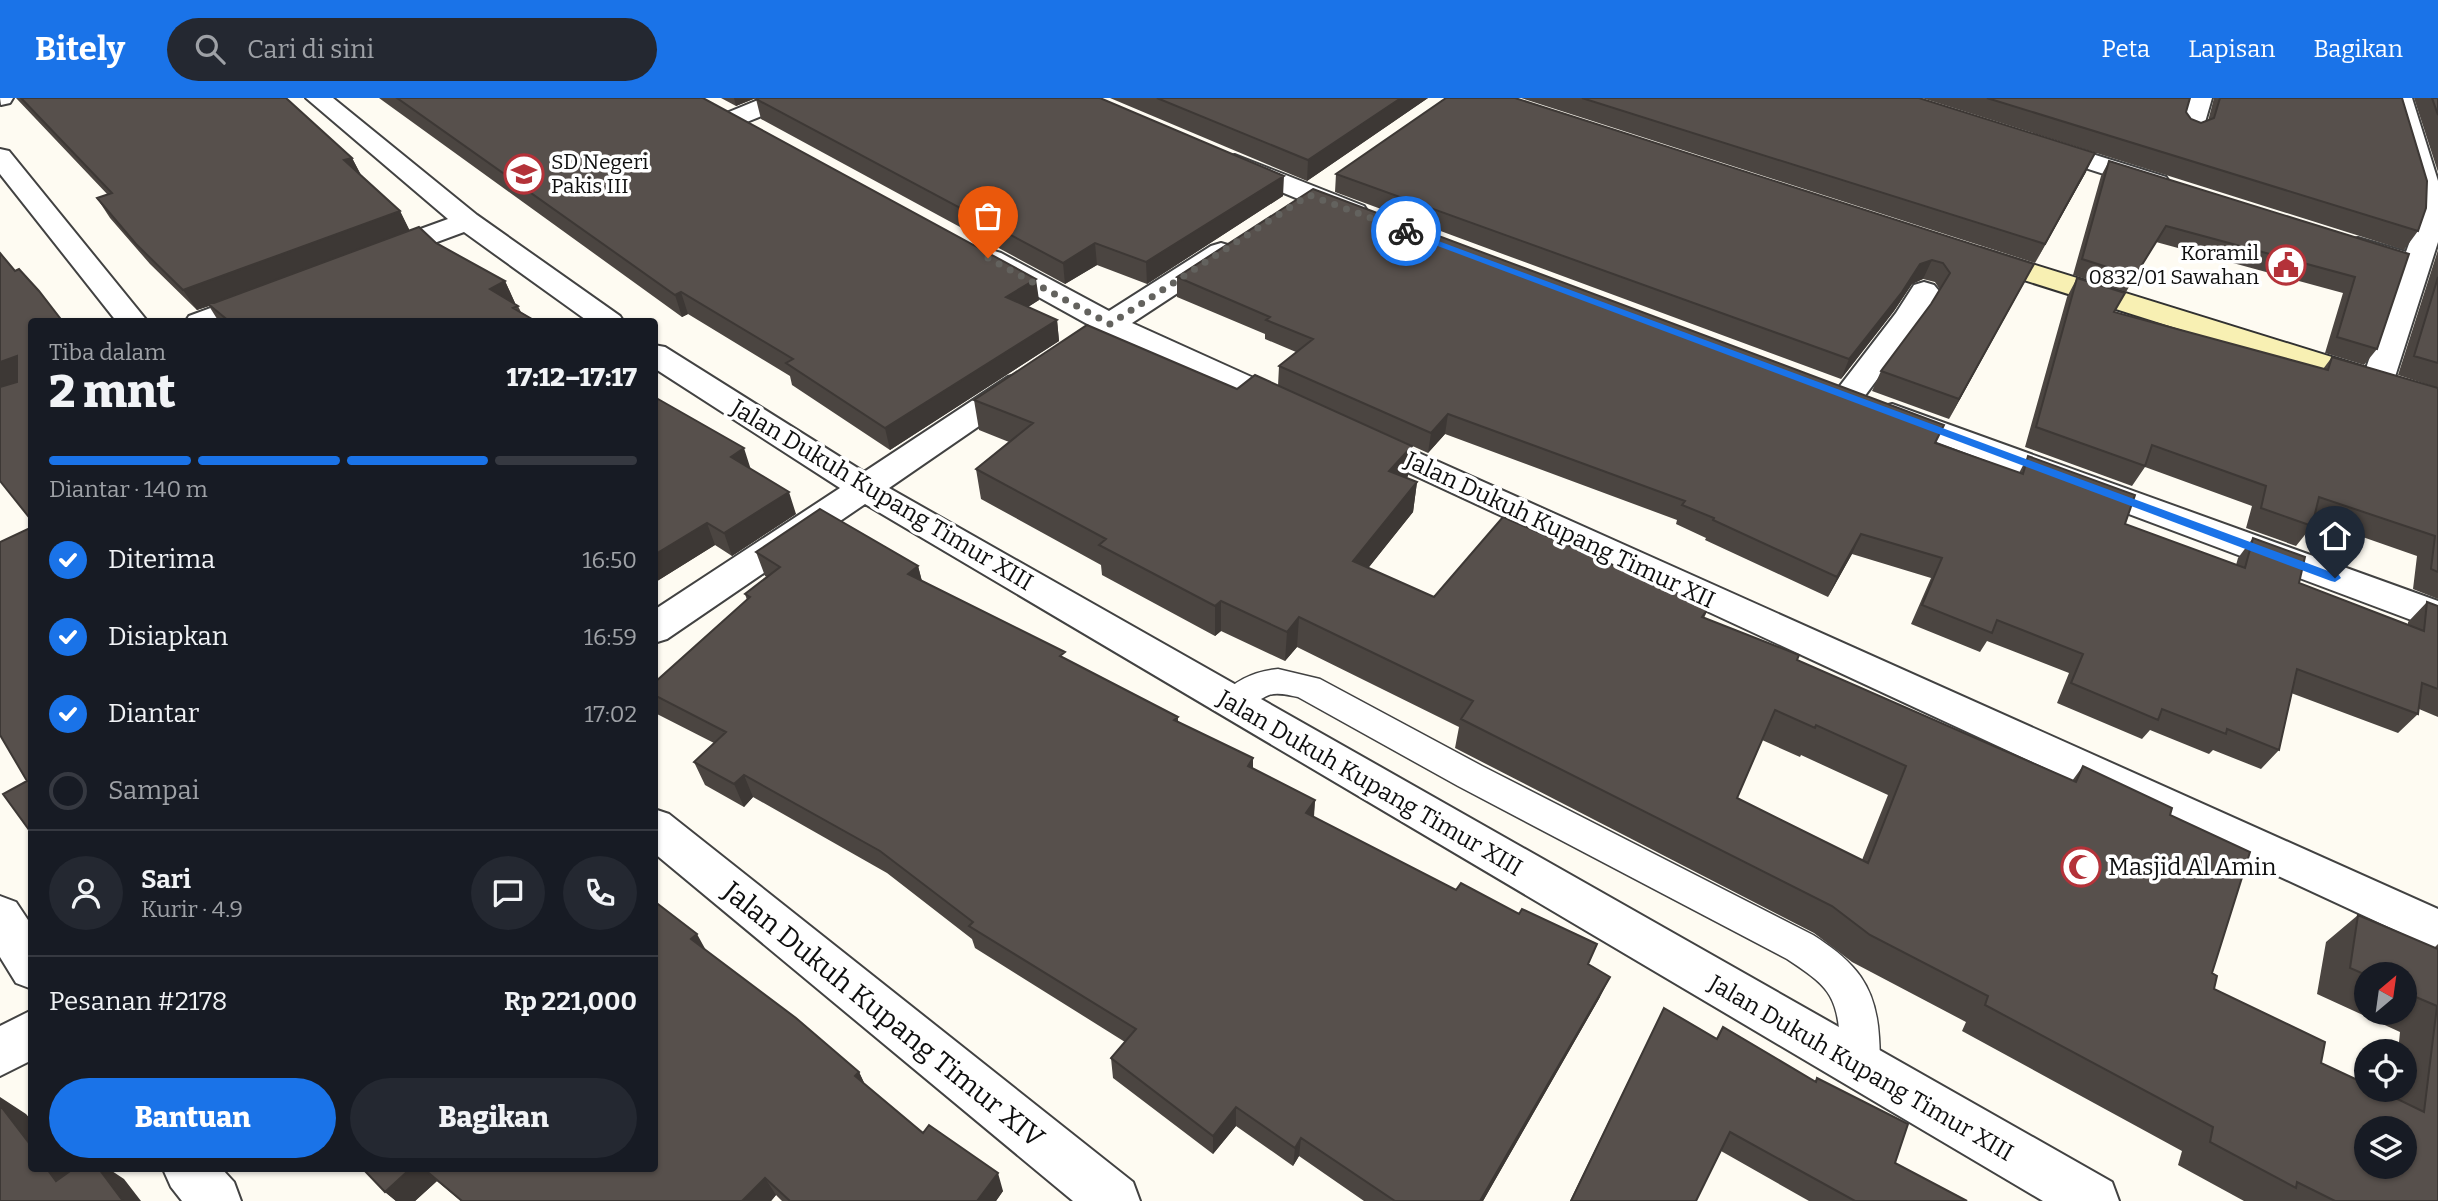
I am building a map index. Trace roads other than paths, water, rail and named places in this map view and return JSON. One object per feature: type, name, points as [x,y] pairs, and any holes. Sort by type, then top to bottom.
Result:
[{"type":"street","points":[[318,98],[467,221],[603,318]]},
{"type":"street","points":[[733,119],[785,98]]},
{"type":"street","points":[[2192,131],[2200,98]]},
{"type":"street","points":[[2377,383],[2429,228],[2430,199],[2400,98]]},
{"type":"street","points":[[2020,140],[2178,190]]},
{"type":"street","points":[[1210,152],[1297,203],[1384,223]]},
{"type":"street","points":[[0,157],[130,318]]},
{"type":"street","points":[[1297,203],[1341,173]]},
{"type":"street","points":[[353,264],[467,221]]},
{"type":"street","points":[[658,626],[1054,361],[1251,233]]},
{"type":"street","points":[[2337,240],[2416,265]]},
{"type":"street","points":[[1953,248],[2438,401]]},
{"type":"street","name":"Jalan Dukuh Kupang Timur XII","points":[[973,249],[1110,324],[2438,930]]},
{"type":"street","points":[[210,318],[289,288]]},
{"type":"street","points":[[1847,398],[1909,316],[1924,291]]},
{"type":"street","name":"Jalan Dukuh Kupang Timur XIII","points":[[658,357],[863,488],[2093,1201]]},
{"type":"street","points":[[1817,387],[2438,616]]},
{"type":"street","name":"Jalan Dukuh Kupang Timur XIV","points":[[658,830],[1114,1201]]},
{"type":"street","points":[[0,916],[28,962]]},
{"type":"street","points":[[0,1053],[28,1035]]},
{"type":"street","points":[[191,1172],[215,1201]]},
{"type":"lane","points":[[1234,702],[1252,688],[1273,680],[1287,680],[1309,688],[1470,776],[1800,947],[1826,963],[1850,989],[1859,1012],[1860,1067]]},
{"type":"place","name":"SD Negeri Pakis III","points":[[524,174]]},
{"type":"place","name":"Koramil 0832/01 Sawahan","points":[[2286,265]]},
{"type":"place","name":"Masjid Al Amin","points":[[2081,867]]}]
